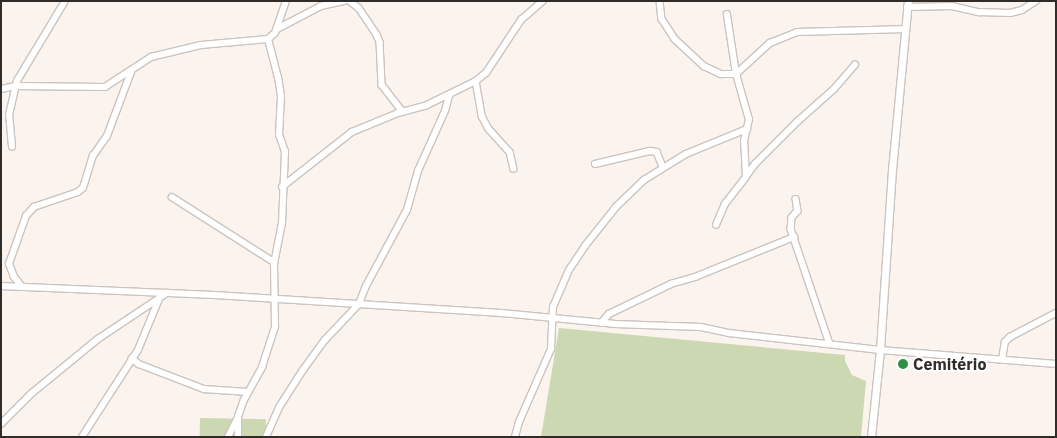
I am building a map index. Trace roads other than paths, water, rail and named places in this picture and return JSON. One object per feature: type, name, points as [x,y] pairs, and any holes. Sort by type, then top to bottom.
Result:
[{"type":"street","points":[[12,146],[9,114],[16,86],[65,1]]},
{"type":"street","points":[[1,89],[16,86],[105,87],[151,57],[162,53],[201,45],[268,39],[277,30],[286,1]]},
{"type":"street","points":[[277,30],[321,6],[344,1]]},
{"type":"street","points":[[350,1],[359,8],[377,35],[380,42],[382,85],[403,112]]},
{"type":"street","points":[[282,187],[352,132],[403,112],[425,106],[449,96],[476,81],[491,66],[521,20],[543,1]]},
{"type":"street","points":[[660,1],[660,14],[666,28],[693,57],[713,71],[721,74],[736,74],[770,43],[797,32],[906,29]]},
{"type":"street","points":[[871,437],[880,350],[892,170],[908,4],[952,6],[979,12],[1010,13],[1022,10],[1036,1]]},
{"type":"street","points":[[727,15],[736,74],[748,115],[744,141],[746,177]]},
{"type":"street","points":[[228,437],[248,392],[262,367],[274,335],[274,262],[282,222],[284,152],[278,124],[281,96],[275,62],[268,39]]},
{"type":"street","points":[[716,225],[725,204],[755,164],[834,89],[855,65]]},
{"type":"street","points":[[22,287],[14,277],[8,264],[26,216],[34,207],[78,192],[84,188],[93,156],[108,136],[132,71]]},
{"type":"street","points":[[476,81],[482,116],[489,129],[510,152],[514,169]]},
{"type":"street","points":[[266,437],[277,412],[303,370],[325,340],[359,304],[366,286],[407,210],[418,172],[445,111],[449,96]]},
{"type":"street","points":[[515,437],[551,349],[553,307],[565,277],[586,246],[630,192],[663,167],[725,137],[747,129]]},
{"type":"street","points":[[595,164],[650,151],[657,152],[663,167]]},
{"type":"street","points":[[172,197],[274,262]]},
{"type":"street","points":[[796,198],[798,211],[791,223],[794,237],[830,344]]},
{"type":"street","points":[[601,323],[609,314],[671,284],[695,277],[794,237]]},
{"type":"street","points":[[9,286],[14,277]]},
{"type":"street","points":[[1,286],[359,304],[552,317],[601,323],[701,327],[880,350],[1056,364]]},
{"type":"street","points":[[1,424],[31,394],[98,339],[167,293]]},
{"type":"street","points":[[82,437],[138,350],[159,299]]},
{"type":"street","points":[[1002,360],[1005,342],[1010,337],[1056,312]]},
{"type":"street","points":[[132,358],[139,364],[204,389],[248,392]]},
{"type":"street","points":[[238,417],[238,437]]},
{"type":"place","name":"Cemitério","points":[[903,364]]}]
